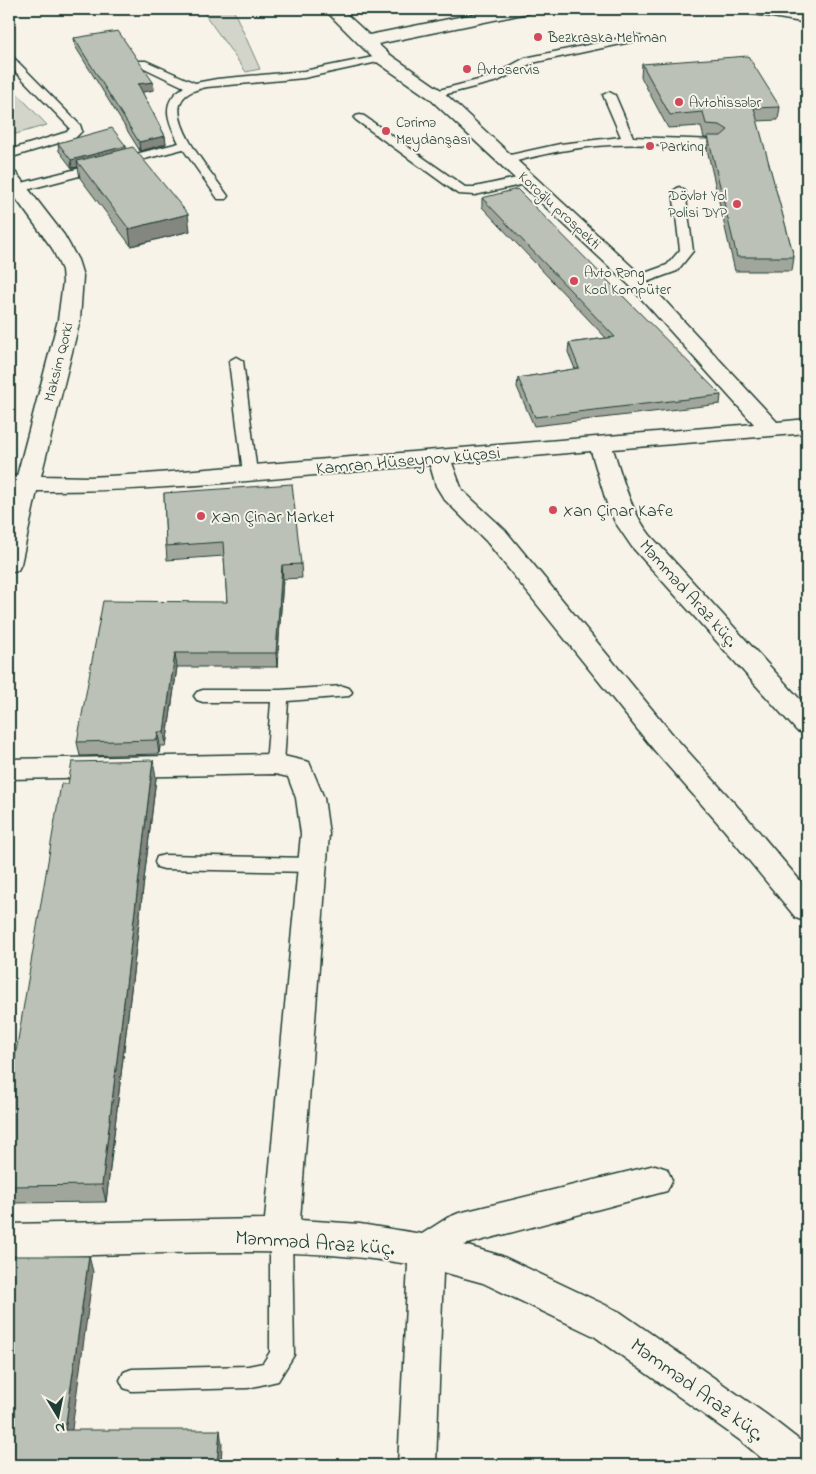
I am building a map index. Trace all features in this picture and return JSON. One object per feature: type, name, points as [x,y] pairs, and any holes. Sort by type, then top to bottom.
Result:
[{"type":"street","name":"Koroğlu prospekti","points":[[332,9],[383,58],[435,94],[636,281],[771,429]]},
{"type":"street","points":[[365,41],[523,9]]},
{"type":"street","name":"Maksim Qorki","points":[[9,564],[18,483],[69,320],[73,292],[72,270],[63,250],[13,182]]},
{"type":"street","name":"Kamran Hüseynov küçəsi","points":[[18,483],[146,482],[807,426]]},
{"type":"street","name":"Məmməd Araz küç.","points":[[600,444],[619,504],[632,528],[807,724]]},
{"type":"street","points":[[439,457],[452,494],[496,536],[664,743],[735,823],[807,910]]},
{"type":"street","points":[[9,768],[275,764],[300,769],[310,798],[316,834],[281,1235]]},
{"type":"street","points":[[417,1465],[426,1251],[459,1229],[654,1180]]},
{"type":"street","name":"Məmməd Araz küç.","points":[[9,1240],[281,1235],[360,1240],[426,1251],[489,1268],[607,1324],[754,1428],[800,1465]]},
{"type":"lane","points":[[743,9],[807,20]]},
{"type":"lane","points":[[435,94],[494,79],[538,57],[636,38]]},
{"type":"lane","points":[[222,196],[186,145],[175,118],[174,105],[178,97],[194,87],[226,81],[299,75],[383,58]]},
{"type":"lane","points":[[9,59],[76,127],[76,131],[71,135],[9,154]]},
{"type":"lane","points":[[142,62],[194,87]]},
{"type":"lane","points":[[609,95],[628,140]]},
{"type":"lane","points":[[360,118],[462,191],[474,192],[526,180]]},
{"type":"lane","points":[[505,160],[569,145],[628,140],[718,144]]},
{"type":"lane","points":[[13,182],[186,145]]},
{"type":"lane","points":[[636,281],[672,268],[687,251],[679,192]]},
{"type":"lane","points":[[236,361],[250,473]]},
{"type":"lane","points":[[203,696],[280,696],[343,692]]},
{"type":"lane","points":[[275,764],[280,696]]},
{"type":"lane","points":[[164,862],[313,865]]},
{"type":"lane","points":[[132,1380],[248,1377],[270,1373],[282,1355],[281,1235]]},
{"type":"shaded area","points":[[201,9],[233,9],[260,69],[246,72]]},
{"type":"shaded area","points":[[9,85],[47,125],[9,136]]},
{"type":"building","points":[[118,31],[153,82],[138,84],[165,136],[139,142],[74,38]]},
{"type":"building","points":[[748,56],[780,107],[754,108],[794,257],[737,257],[708,136],[721,136],[728,130],[720,125],[706,124],[703,112],[670,115],[642,64]]},
{"type":"building","points":[[112,128],[126,146],[71,160],[58,143]]},
{"type":"building","points":[[133,147],[188,214],[129,229],[77,161]]},
{"type":"building","points":[[517,189],[721,395],[535,417],[518,378],[579,368],[569,343],[615,337],[482,198]]},
{"type":"building","points":[[292,484],[301,564],[282,565],[276,653],[175,653],[164,732],[158,732],[157,740],[77,742],[103,601],[227,602],[223,542],[166,546],[164,493]]},
{"type":"building","points":[[153,760],[102,1185],[9,1186],[9,1093],[61,784],[68,784],[72,762]]},
{"type":"building","points":[[9,1256],[89,1256],[65,1430],[220,1430],[217,1465],[9,1465]]},
{"type":"place","name":"Bezkraska Mehman","points":[[538,37]]},
{"type":"place","name":"Avtoservis","points":[[467,69]]},
{"type":"place","name":"Avtohissələr","points":[[679,102]]},
{"type":"place","name":"Cərimə Meydanşası","points":[[386,131]]},
{"type":"place","name":"Parkinq","points":[[650,146]]},
{"type":"place","name":"Dövlət Yol Polisi DYP","points":[[737,204]]},
{"type":"place","name":"Avto Rəng Kod Kompüter","points":[[574,281]]},
{"type":"place","name":"Xan Çinar Kafe","points":[[553,510]]},
{"type":"place","name":"Xan Çinar Market","points":[[201,516]]}]
